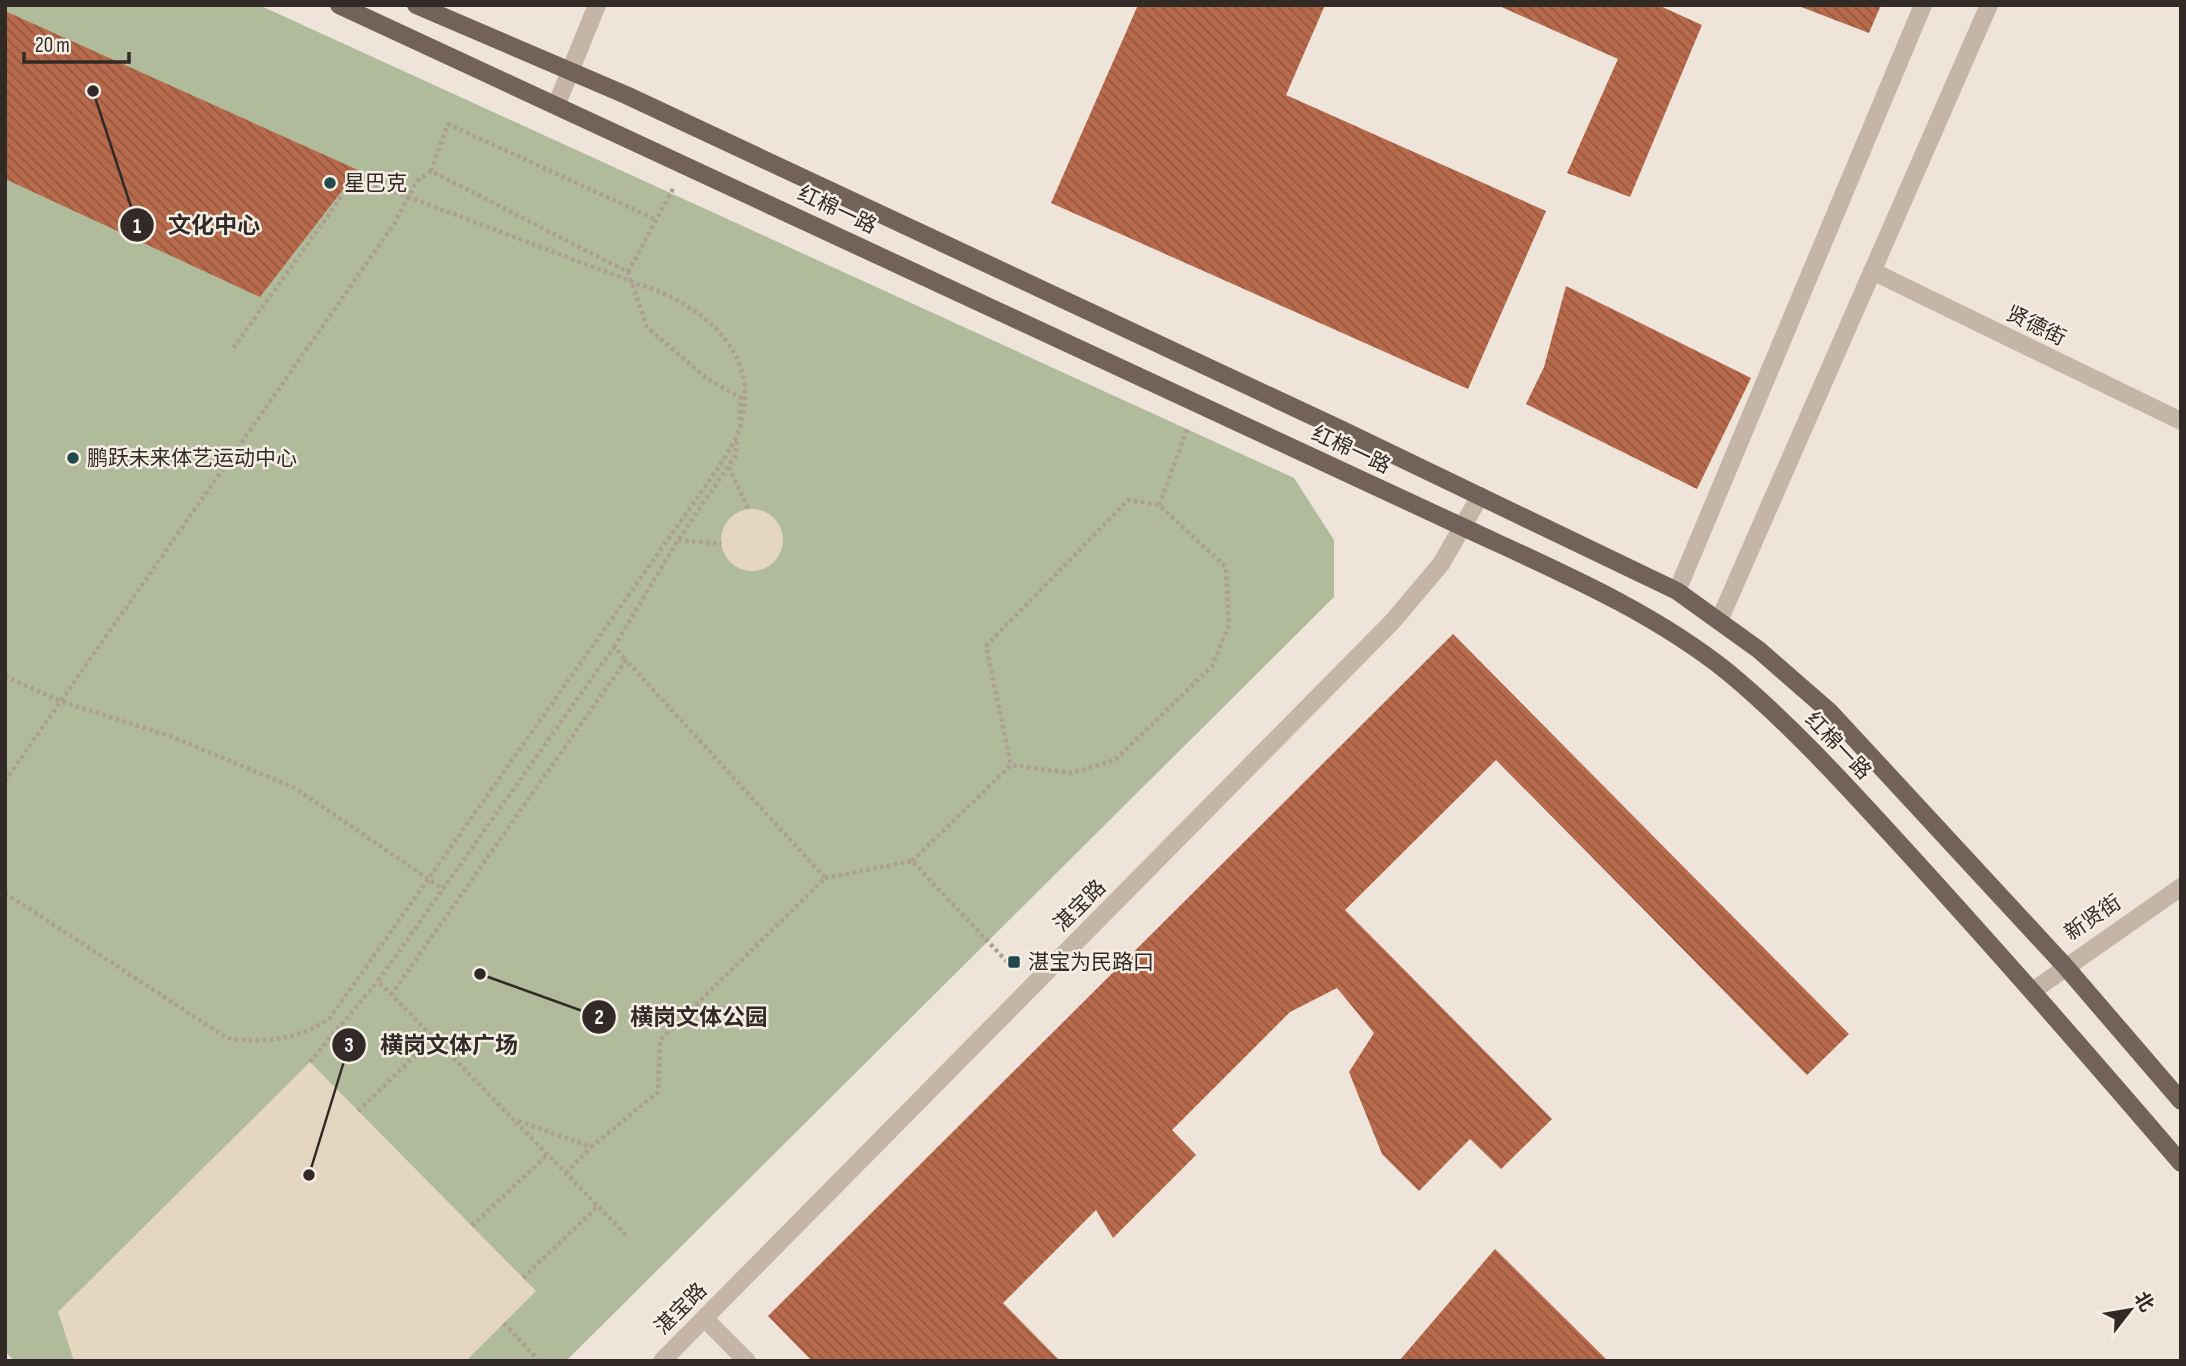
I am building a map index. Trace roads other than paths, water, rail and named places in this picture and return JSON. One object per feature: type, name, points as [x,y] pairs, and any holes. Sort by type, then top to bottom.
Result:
[{"type":"main road","name":"红棉一路","points":[[339,5],[1465,528],[1593,589],[1662,626],[1728,672],[1796,733],[2034,990],[2181,1163]]},
{"type":"main road","name":"红棉一路","points":[[416,5],[572,71],[1480,496],[1676,592],[1759,650],[1830,712],[2065,965],[2181,1101]]},
{"type":"street","points":[[556,106],[597,5]]},
{"type":"street","points":[[1676,592],[1923,5]]},
{"type":"street","points":[[1719,621],[1989,5]]},
{"type":"street","name":"贤德街","points":[[1872,271],[2181,421]]},
{"type":"street","name":"湛宝路","points":[[662,1361],[1392,622],[1441,564],[1465,528],[1480,496]]},
{"type":"street","name":"新贤街","points":[[2034,990],[2065,965],[2181,887]]},
{"type":"street","points":[[704,1318],[747,1361]]},
{"type":"place","name":"文化中心","points":[[93,91]]},
{"type":"place","name":"星巴克","points":[[330,183]]},
{"type":"place","name":"鹏跃未来体艺运动中心","points":[[73,458]]},
{"type":"place","name":"湛宝为民路口","points":[[1014,962]]},
{"type":"place","name":"横岗文体公园","points":[[480,974]]},
{"type":"place","name":"横岗文体广场","points":[[309,1175]]}]
